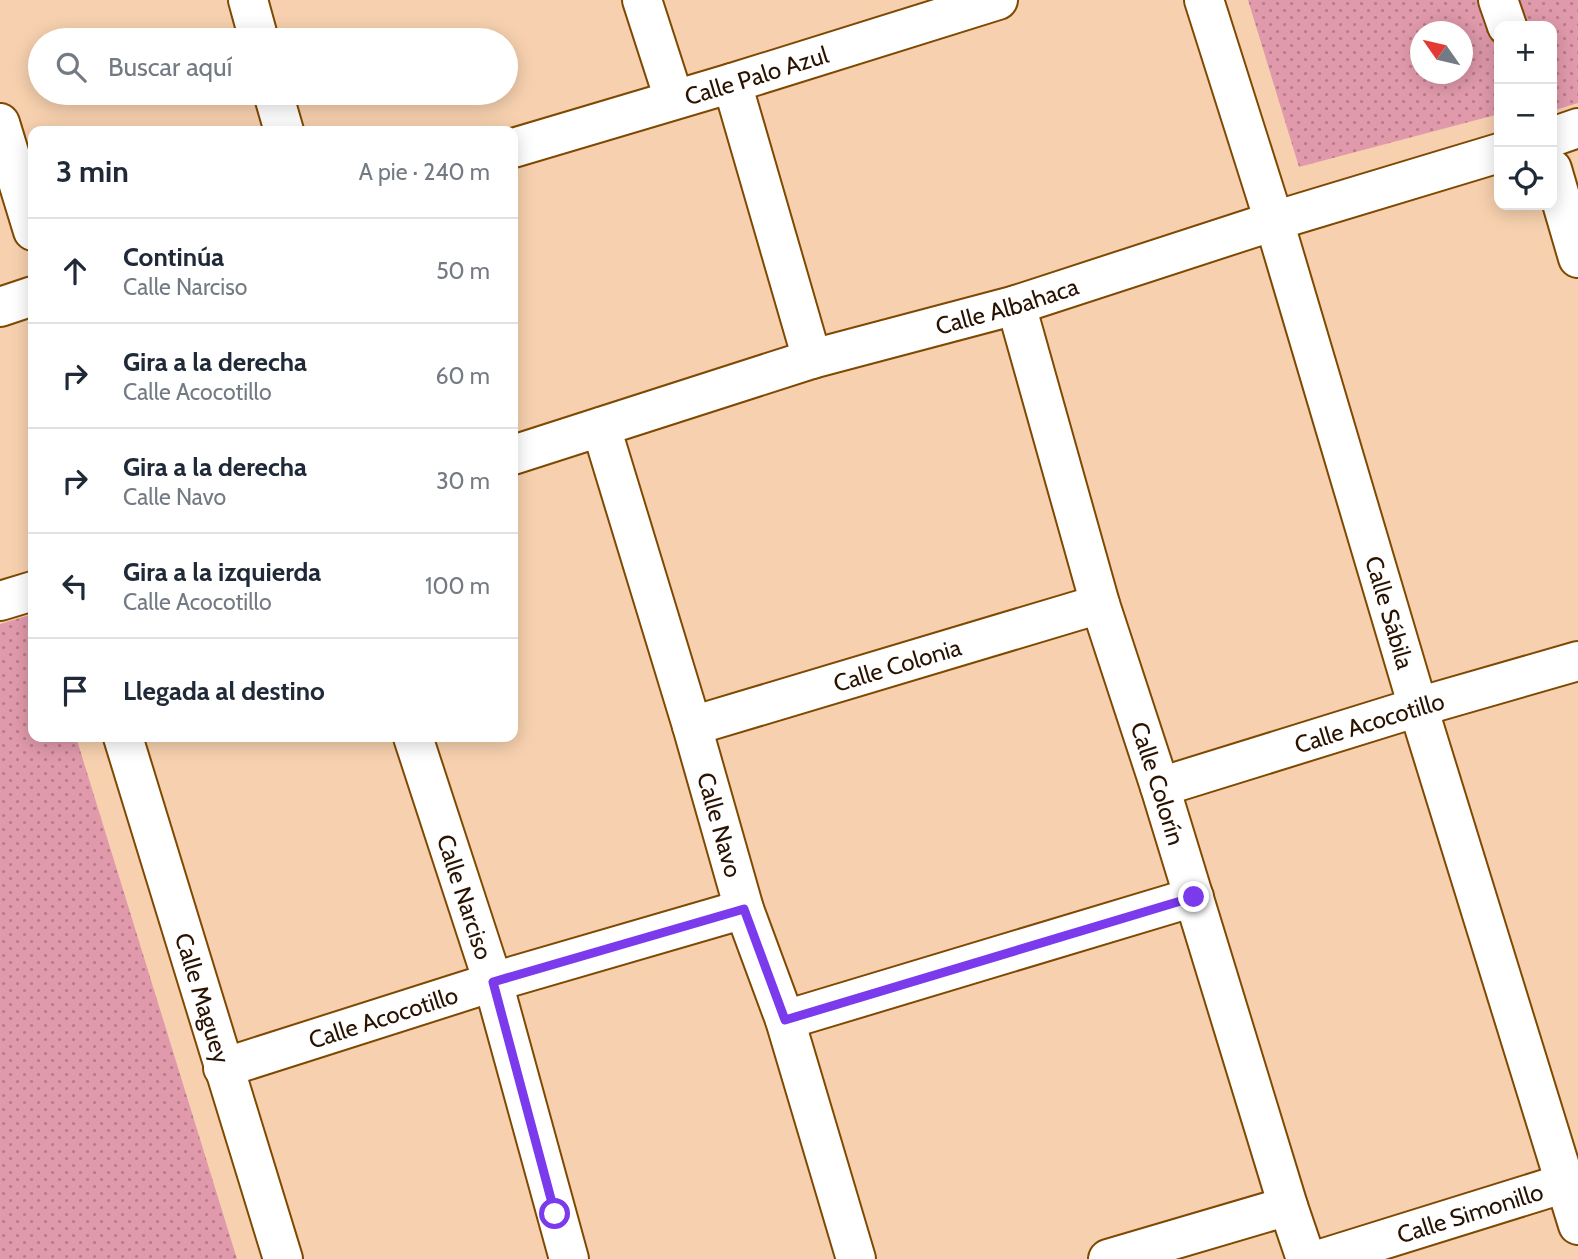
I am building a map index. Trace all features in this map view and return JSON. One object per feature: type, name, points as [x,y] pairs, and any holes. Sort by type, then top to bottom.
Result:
[{"type":"street","points":[[248,0],[256,28]]},
{"type":"street","points":[[642,0],[674,99]]},
{"type":"street","name":"Calle Palo Azul","points":[[518,146],[732,83],[923,11],[999,0]]},
{"type":"street","name":"Calle Sábila","points":[[1204,0],[1274,221],[1418,707],[1572,1181],[1578,1225]]},
{"type":"street","points":[[1498,0],[1505,21]]},
{"type":"street","points":[[732,83],[812,359]]},
{"type":"street","points":[[277,105],[283,126]]},
{"type":"street","points":[[0,122],[28,214]]},
{"type":"street","points":[[1557,135],[1578,128]]},
{"type":"street","name":"Calle Albahaca","points":[[518,453],[812,359],[1016,305],[1274,221],[1494,155]]},
{"type":"street","points":[[1557,186],[1578,258]]},
{"type":"street","points":[[0,307],[28,298]]},
{"type":"street","name":"Calle Colorín","points":[[1016,305],[1100,604],[1160,787],[1306,1259]]},
{"type":"street","name":"Calle Navo","points":[[601,427],[692,726],[744,909],[785,1020],[856,1259]]},
{"type":"street","points":[[0,601],[28,593]]},
{"type":"street","name":"Calle Colonia","points":[[692,726],[1100,604]]},
{"type":"street","name":"Calle Acocotillo","points":[[1160,787],[1418,707],[1578,661]]},
{"type":"street","name":"Calle Maguey","points":[[125,742],[283,1259]]},
{"type":"street","name":"Calle Narciso","points":[[415,742],[493,982],[569,1259]]},
{"type":"street","points":[[785,1020],[1194,897]]},
{"type":"street","name":"Calle Acocotillo","points":[[223,1068],[493,982],[744,909]]},
{"type":"street","name":"Calle Simonillo","points":[[1321,1259],[1572,1181]]},
{"type":"street","points":[[1108,1259],[1288,1206]]},
{"type":"shaded area","points":[[1248,0],[1491,0],[1497,21],[1494,21],[1494,115],[1299,167]]},
{"type":"shaded area","points":[[1512,0],[1578,0],[1578,103],[1557,109],[1557,21],[1518,21]]},
{"type":"shaded area","points":[[28,616],[28,742],[78,742],[237,1259],[0,1259],[0,624]]},
{"type":"route","points":[[555,1214],[493,982],[744,909],[785,1020],[1194,897]]}]
